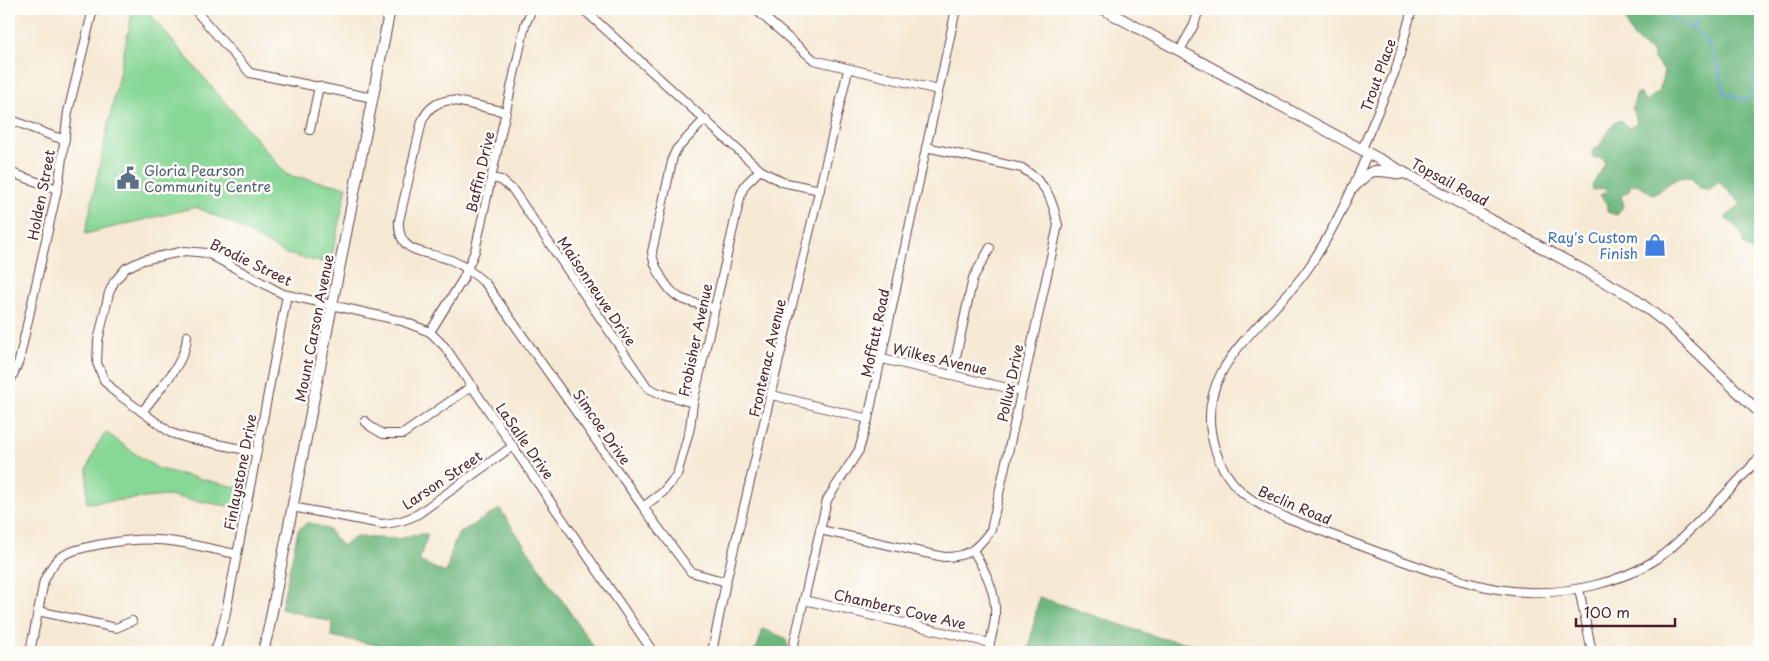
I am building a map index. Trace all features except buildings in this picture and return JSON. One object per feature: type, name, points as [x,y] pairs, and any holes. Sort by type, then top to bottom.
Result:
[{"type":"main road","name":"Mount Carson Avenue","points":[[263,652],[390,9]]},
{"type":"main road","name":"Topsail Road","points":[[1103,9],[1631,296],[1672,328],[1760,413]]},
{"type":"main road","points":[[1353,188],[1365,175],[1377,170],[1408,176]]},
{"type":"street","name":"Holden Street","points":[[9,384],[19,361],[57,189],[68,112],[92,9]]},
{"type":"street","points":[[194,9],[250,74],[373,98]]},
{"type":"street","name":"Baffin Drive","points":[[430,332],[468,269],[475,251],[525,25],[532,9]]},
{"type":"street","points":[[583,9],[760,170],[782,182],[820,190]]},
{"type":"street","points":[[755,9],[810,58],[819,62],[938,90]]},
{"type":"street","name":"Moffatt Road","points":[[792,652],[829,496],[859,450],[868,419],[956,9]]},
{"type":"street","points":[[1180,50],[1194,25],[1199,9]]},
{"type":"street","name":"Trout Place","points":[[1365,151],[1394,74],[1412,9]]},
{"type":"street","name":"Frontenac Avenue","points":[[712,652],[726,582],[848,70]]},
{"type":"street","points":[[310,130],[319,86]]},
{"type":"street","name":"Simcoe Drive","points":[[506,112],[459,102],[443,101],[430,109],[422,121],[399,221],[400,235],[410,248],[417,252],[449,260],[468,269],[494,292],[642,507],[691,572],[726,582]]},
{"type":"street","points":[[9,119],[64,139]]},
{"type":"street","points":[[705,119],[676,150],[673,157],[652,259],[660,276],[680,298],[714,308]]},
{"type":"street","name":"Pollux Drive","points":[[926,147],[1022,168],[1041,182],[1048,192],[1058,226],[991,530],[982,543],[973,550]]},
{"type":"street","name":"Beclin Road","points":[[1365,151],[1353,188],[1330,233],[1307,270],[1290,293],[1232,356],[1216,383],[1210,410],[1213,443],[1220,463],[1231,481],[1246,497],[1265,509],[1402,561],[1455,578],[1498,588],[1539,592],[1579,589],[1615,579],[1658,558],[1686,534],[1758,460]]},
{"type":"street","name":"Frobisher Avenue","points":[[642,507],[663,492],[677,475],[690,428],[693,402],[740,194],[760,170]]},
{"type":"street","points":[[9,172],[57,189]]},
{"type":"street","name":"Maisonneuve Drive","points":[[491,178],[501,180],[513,190],[648,388],[659,393],[693,402]]},
{"type":"street","points":[[952,376],[973,278],[990,248]]},
{"type":"street","name":"Brodie Street","points":[[256,452],[176,435],[161,427],[107,384],[97,363],[98,341],[109,293],[114,282],[126,268],[137,262],[185,251],[202,252],[217,257],[274,290],[287,295],[332,304]]},
{"type":"street","name":"Finlaystone Drive","points":[[214,652],[225,617],[287,295]]},
{"type":"street","name":"LaSalle Drive","points":[[332,304],[394,319],[430,332],[445,347],[653,652]]},
{"type":"street","points":[[142,412],[180,362],[187,336]]},
{"type":"street","name":"Wilkes Avenue","points":[[882,359],[1021,391]]},
{"type":"street","points":[[365,421],[383,434],[403,434],[472,386]]},
{"type":"street","points":[[772,395],[868,419]]},
{"type":"street","name":"Larson Street","points":[[292,507],[382,524],[395,524],[408,520],[418,514],[513,446]]},
{"type":"street","points":[[820,530],[944,557],[957,557],[973,550],[987,575],[996,603],[988,652]]},
{"type":"street","points":[[30,652],[44,580],[59,558],[69,552],[85,547],[134,540],[155,540],[236,554]]},
{"type":"street","points":[[1579,589],[1592,652]]},
{"type":"street","name":"Chambers Cove Ave","points":[[804,600],[990,643]]},
{"type":"street","points":[[38,611],[116,628],[132,621]]},
{"type":"green space","points":[[133,9],[144,9],[153,18],[287,175],[347,187],[330,264],[286,254],[235,225],[196,207],[85,234]]},
{"type":"green space","points":[[1609,9],[1760,9],[1760,259],[1754,255],[1752,250],[1744,245],[1743,237],[1736,226],[1725,218],[1741,204],[1719,182],[1707,191],[1699,188],[1694,181],[1684,177],[1673,181],[1653,194],[1637,184],[1631,185],[1628,192],[1621,196],[1624,205],[1617,215],[1607,212],[1607,204],[1600,195],[1607,191],[1606,188],[1593,190],[1592,186],[1605,164],[1603,159],[1592,157],[1593,149],[1600,146],[1616,121],[1621,120],[1629,128],[1637,123],[1632,108],[1637,93],[1641,94],[1645,102],[1659,92],[1664,71],[1654,59],[1652,51],[1641,45],[1634,38],[1625,17],[1612,16]]},
{"type":"green space","points":[[106,432],[159,469],[244,489],[240,508],[167,496],[87,503],[87,470],[97,445]]},
{"type":"green space","points":[[500,509],[597,652],[385,652],[381,646],[331,636],[332,622],[281,609],[298,530],[308,522],[329,530],[342,546],[356,537],[397,539],[428,534],[419,561],[446,573],[453,546],[459,533]]},
{"type":"green space","points":[[1039,597],[1160,638],[1226,652],[1028,652]]},
{"type":"green space","points":[[763,629],[785,638],[790,652],[750,652],[757,648]]},
{"type":"waterway","points":[[1667,9],[1676,20],[1701,35],[1711,49],[1719,67],[1724,93],[1746,100],[1755,89],[1755,74],[1760,75]]},
{"type":"waterway","points":[[1691,28],[1698,20]]},
{"type":"place","name":"Gloria Pearson Community Centre","points":[[128,178]]},
{"type":"place","name":"Ray's Custom Finish","points":[[1655,245]]}]
